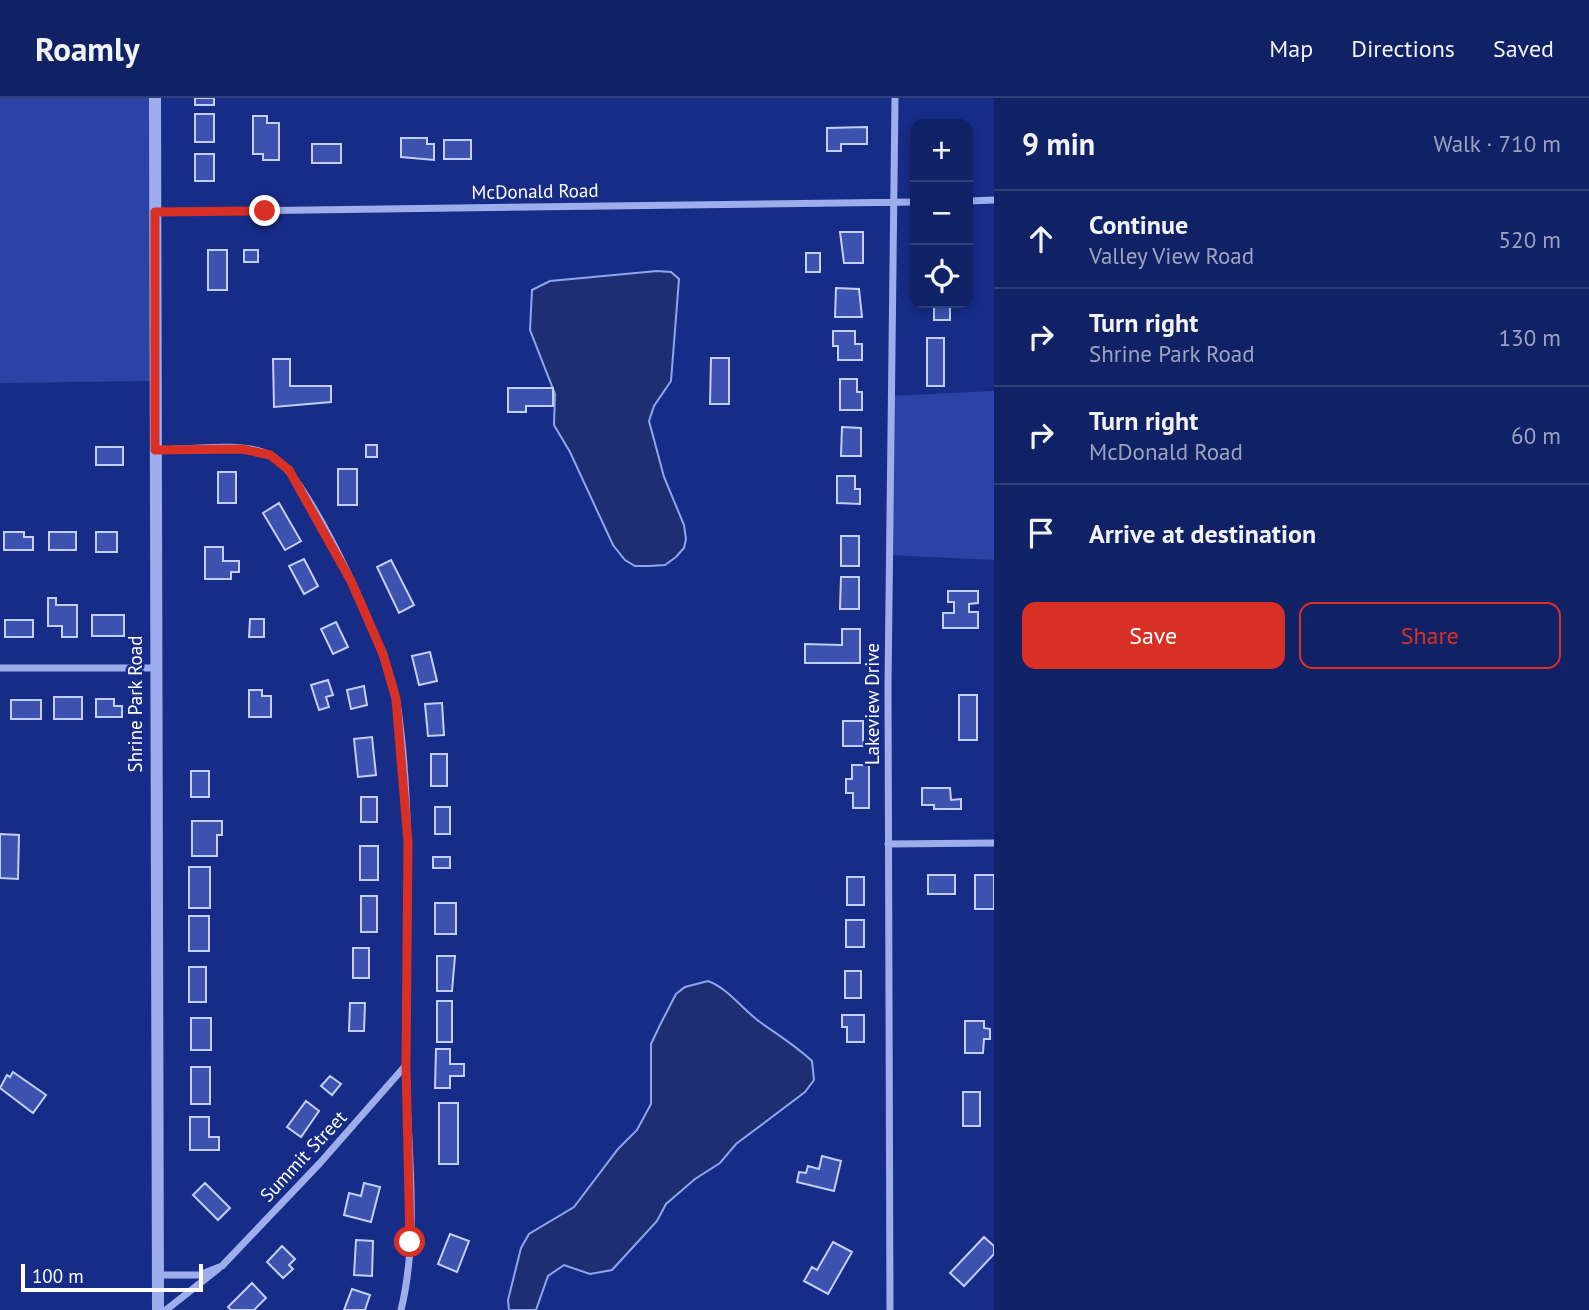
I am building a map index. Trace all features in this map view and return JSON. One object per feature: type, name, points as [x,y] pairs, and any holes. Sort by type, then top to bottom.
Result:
[{"type":"street","name":"Shrine Park Road","points":[[155,98],[154,668],[158,1310]]},
{"type":"street","name":"Lakeview Drive","points":[[890,1310],[888,844],[895,98]]},
{"type":"street","points":[[973,201],[994,200]]},
{"type":"street","name":"McDonald Road","points":[[155,212],[910,202]]},
{"type":"street","points":[[155,450],[242,449],[270,455],[289,470],[351,581],[383,654],[396,699],[408,842],[406,1065],[410,1242],[401,1310]]},
{"type":"street","points":[[0,668],[154,668]]},
{"type":"street","points":[[888,844],[994,843]]},
{"type":"street","name":"Summit Street","points":[[166,1310],[222,1266],[320,1163],[406,1065]]},
{"type":"street","points":[[158,1275],[199,1275],[222,1266]]},
{"type":"shaded area","points":[[0,98],[155,98],[157,381],[0,383]]},
{"type":"shaded area","points":[[671,272],[679,279],[671,381],[654,406],[649,421],[664,477],[684,525],[686,539],[684,548],[665,565],[635,566],[625,560],[613,545],[570,452],[554,425],[555,394],[530,330],[532,290],[550,281]]},
{"type":"shaded area","points":[[994,391],[994,560],[889,555],[890,396]]},
{"type":"shaded area","points":[[708,981],[722,989],[753,1017],[812,1061],[814,1080],[805,1092],[736,1144],[720,1163],[695,1179],[666,1204],[657,1221],[612,1270],[590,1274],[564,1265],[548,1276],[536,1310],[509,1310],[508,1300],[521,1248],[529,1234],[574,1207],[618,1149],[637,1130],[651,1104],[651,1044],[660,1025],[676,994],[685,987]]},
{"type":"building","points":[[195,98],[214,98],[214,105],[195,105]]},
{"type":"building","points":[[195,114],[214,114],[214,142],[195,142]]},
{"type":"building","points":[[253,116],[267,116],[267,123],[279,123],[279,160],[263,160],[263,154],[253,154]]},
{"type":"building","points":[[867,127],[867,144],[841,144],[841,151],[827,151],[827,128]]},
{"type":"building","points":[[401,138],[427,138],[427,144],[434,144],[434,160],[401,157]]},
{"type":"building","points":[[444,140],[471,140],[471,159],[444,159]]},
{"type":"building","points":[[312,144],[341,144],[341,163],[312,163]]},
{"type":"building","points":[[195,154],[214,154],[214,181],[195,181]]},
{"type":"building","points":[[840,232],[863,232],[863,263],[844,263]]},
{"type":"building","points":[[208,250],[227,250],[227,290],[208,290]]},
{"type":"building","points":[[244,250],[258,250],[258,262],[244,262]]},
{"type":"building","points":[[806,253],[820,253],[820,272],[806,272]]},
{"type":"building","points":[[836,288],[859,289],[862,317],[835,317]]},
{"type":"building","points":[[934,308],[950,308],[950,320],[934,320]]},
{"type":"building","points":[[833,331],[855,331],[855,344],[862,344],[862,360],[838,360],[838,346],[833,346]]},
{"type":"building","points":[[927,338],[944,338],[944,386],[927,386]]},
{"type":"building","points":[[711,358],[729,358],[729,404],[710,404]]},
{"type":"building","points":[[273,359],[290,359],[290,386],[331,386],[331,402],[274,407]]},
{"type":"building","points":[[840,379],[857,379],[857,392],[862,392],[862,410],[840,410]]},
{"type":"building","points":[[508,388],[553,388],[553,406],[526,406],[526,412],[508,412]]},
{"type":"building","points":[[842,427],[861,428],[861,456],[841,456]]},
{"type":"building","points":[[366,445],[377,445],[377,457],[366,457]]},
{"type":"building","points":[[96,447],[123,447],[123,465],[96,465]]},
{"type":"building","points":[[338,469],[357,469],[357,505],[338,505]]},
{"type":"building","points":[[218,472],[236,472],[236,503],[218,503]]},
{"type":"building","points":[[837,476],[855,476],[855,489],[860,489],[860,504],[837,503]]},
{"type":"building","points":[[279,503],[301,541],[285,550],[263,513]]},
{"type":"building","points":[[4,532],[24,532],[24,537],[33,537],[33,550],[4,550]]},
{"type":"building","points":[[49,532],[76,532],[76,550],[49,550]]},
{"type":"building","points":[[96,532],[117,532],[117,552],[96,552]]},
{"type":"building","points":[[841,536],[859,536],[859,566],[841,566]]},
{"type":"building","points":[[205,547],[223,547],[223,561],[239,561],[239,572],[231,572],[231,579],[205,579]]},
{"type":"building","points":[[304,559],[318,586],[304,594],[289,566]]},
{"type":"building","points":[[391,560],[414,605],[399,613],[377,567]]},
{"type":"building","points":[[841,577],[859,577],[859,609],[840,609]]},
{"type":"building","points":[[948,591],[978,591],[978,603],[969,604],[969,612],[978,612],[978,628],[943,628],[943,613],[954,613],[954,602],[948,602]]},
{"type":"building","points":[[48,598],[56,598],[56,605],[77,605],[77,637],[62,637],[62,626],[48,626]]},
{"type":"building","points":[[92,615],[124,615],[124,636],[92,636]]},
{"type":"building","points":[[250,619],[264,619],[264,637],[249,637]]},
{"type":"building","points":[[5,620],[33,620],[33,637],[5,637]]},
{"type":"building","points":[[336,622],[348,647],[333,654],[321,629]]},
{"type":"building","points":[[842,629],[860,629],[860,663],[805,663],[805,644],[842,645]]},
{"type":"building","points":[[430,652],[437,681],[419,685],[412,656]]},
{"type":"building","points":[[328,680],[333,695],[326,697],[329,707],[319,710],[311,685]]},
{"type":"building","points":[[364,686],[367,705],[351,709],[347,690]]},
{"type":"building","points":[[249,690],[262,690],[262,696],[271,696],[271,717],[249,717]]},
{"type":"building","points":[[959,695],[977,695],[977,740],[959,740]]},
{"type":"building","points":[[54,697],[82,697],[82,719],[54,719]]},
{"type":"building","points":[[96,699],[114,699],[114,706],[122,706],[122,717],[96,717]]},
{"type":"building","points":[[11,700],[41,700],[41,719],[11,719]]},
{"type":"building","points":[[442,703],[444,735],[428,736],[425,704]]},
{"type":"building","points":[[843,721],[863,721],[863,746],[843,746]]},
{"type":"building","points":[[372,737],[376,775],[358,777],[354,739]]},
{"type":"building","points":[[431,754],[447,754],[447,786],[431,786]]},
{"type":"building","points":[[852,765],[869,765],[869,808],[853,808],[853,793],[846,793],[846,779],[852,779]]},
{"type":"building","points":[[191,771],[209,771],[209,797],[191,797]]},
{"type":"building","points":[[922,788],[950,788],[951,800],[961,799],[961,809],[934,809],[934,805],[922,805]]},
{"type":"building","points":[[361,797],[377,797],[377,822],[361,822]]},
{"type":"building","points":[[435,807],[450,807],[450,834],[435,834]]},
{"type":"building","points":[[192,821],[222,821],[222,835],[217,835],[217,856],[192,856]]},
{"type":"building","points":[[0,834],[19,835],[18,879],[0,878]]},
{"type":"building","points":[[360,846],[378,846],[378,880],[360,880]]},
{"type":"building","points":[[433,857],[450,857],[450,868],[433,868]]},
{"type":"building","points":[[189,867],[210,867],[210,908],[189,908]]},
{"type":"building","points":[[928,875],[955,875],[955,894],[928,894]]},
{"type":"building","points":[[975,875],[994,875],[994,909],[975,909]]},
{"type":"building","points":[[847,877],[864,877],[864,905],[847,905]]},
{"type":"building","points":[[361,896],[377,896],[377,932],[361,932]]},
{"type":"building","points":[[435,903],[456,903],[456,934],[435,934]]},
{"type":"building","points":[[189,916],[209,916],[209,951],[189,951]]},
{"type":"building","points":[[846,920],[864,920],[864,947],[846,947]]},
{"type":"building","points":[[353,948],[369,948],[369,978],[353,978]]},
{"type":"building","points":[[437,956],[455,956],[452,991],[437,991]]},
{"type":"building","points":[[189,967],[206,967],[206,1002],[189,1002]]},
{"type":"building","points":[[845,971],[861,971],[861,998],[845,998]]},
{"type":"building","points":[[437,1001],[452,1001],[452,1042],[437,1042]]},
{"type":"building","points":[[350,1003],[365,1003],[364,1031],[349,1031]]},
{"type":"building","points":[[842,1015],[864,1015],[864,1042],[847,1042],[847,1027],[842,1027]]},
{"type":"building","points":[[191,1018],[211,1018],[211,1050],[191,1050]]},
{"type":"building","points":[[965,1021],[984,1021],[984,1028],[990,1029],[990,1039],[984,1039],[983,1053],[965,1053]]},
{"type":"building","points":[[436,1049],[450,1049],[450,1064],[464,1064],[464,1076],[450,1076],[450,1088],[435,1088]]},
{"type":"building","points":[[191,1067],[210,1067],[210,1104],[191,1104]]},
{"type":"building","points":[[13,1072],[46,1095],[33,1113],[0,1088],[7,1075],[10,1077]]},
{"type":"building","points":[[330,1076],[341,1084],[332,1095],[321,1086]]},
{"type":"building","points":[[963,1092],[980,1092],[980,1126],[963,1126]]},
{"type":"building","points":[[306,1101],[319,1111],[301,1137],[287,1127]]},
{"type":"building","points":[[439,1103],[458,1103],[458,1164],[439,1164]]},
{"type":"building","points":[[190,1117],[209,1117],[209,1137],[219,1137],[219,1150],[190,1150]]},
{"type":"building","points":[[822,1156],[841,1161],[834,1191],[797,1182],[799,1172],[806,1173],[808,1166],[819,1169]]},
{"type":"building","points":[[205,1183],[230,1208],[218,1220],[193,1195]]},
{"type":"building","points":[[364,1183],[380,1187],[371,1222],[344,1215],[349,1193],[361,1196]]},
{"type":"building","points":[[450,1234],[469,1241],[457,1272],[438,1264]]},
{"type":"building","points":[[984,1237],[994,1246],[994,1254],[964,1286],[950,1273]]},
{"type":"building","points":[[356,1240],[373,1241],[372,1276],[354,1275]]},
{"type":"building","points":[[833,1242],[852,1252],[828,1294],[804,1281],[812,1267],[817,1270]]},
{"type":"building","points":[[282,1246],[295,1259],[289,1265],[293,1269],[283,1278],[267,1262]]},
{"type":"building","points":[[252,1283],[266,1298],[254,1310],[231,1310],[228,1307]]},
{"type":"building","points":[[352,1289],[370,1295],[365,1310],[344,1310]]},
{"type":"route","points":[[265,211],[155,212],[155,450],[242,449],[270,455],[289,470],[319,519],[351,581],[383,654],[396,699],[408,842],[406,1065],[410,1242]]}]
